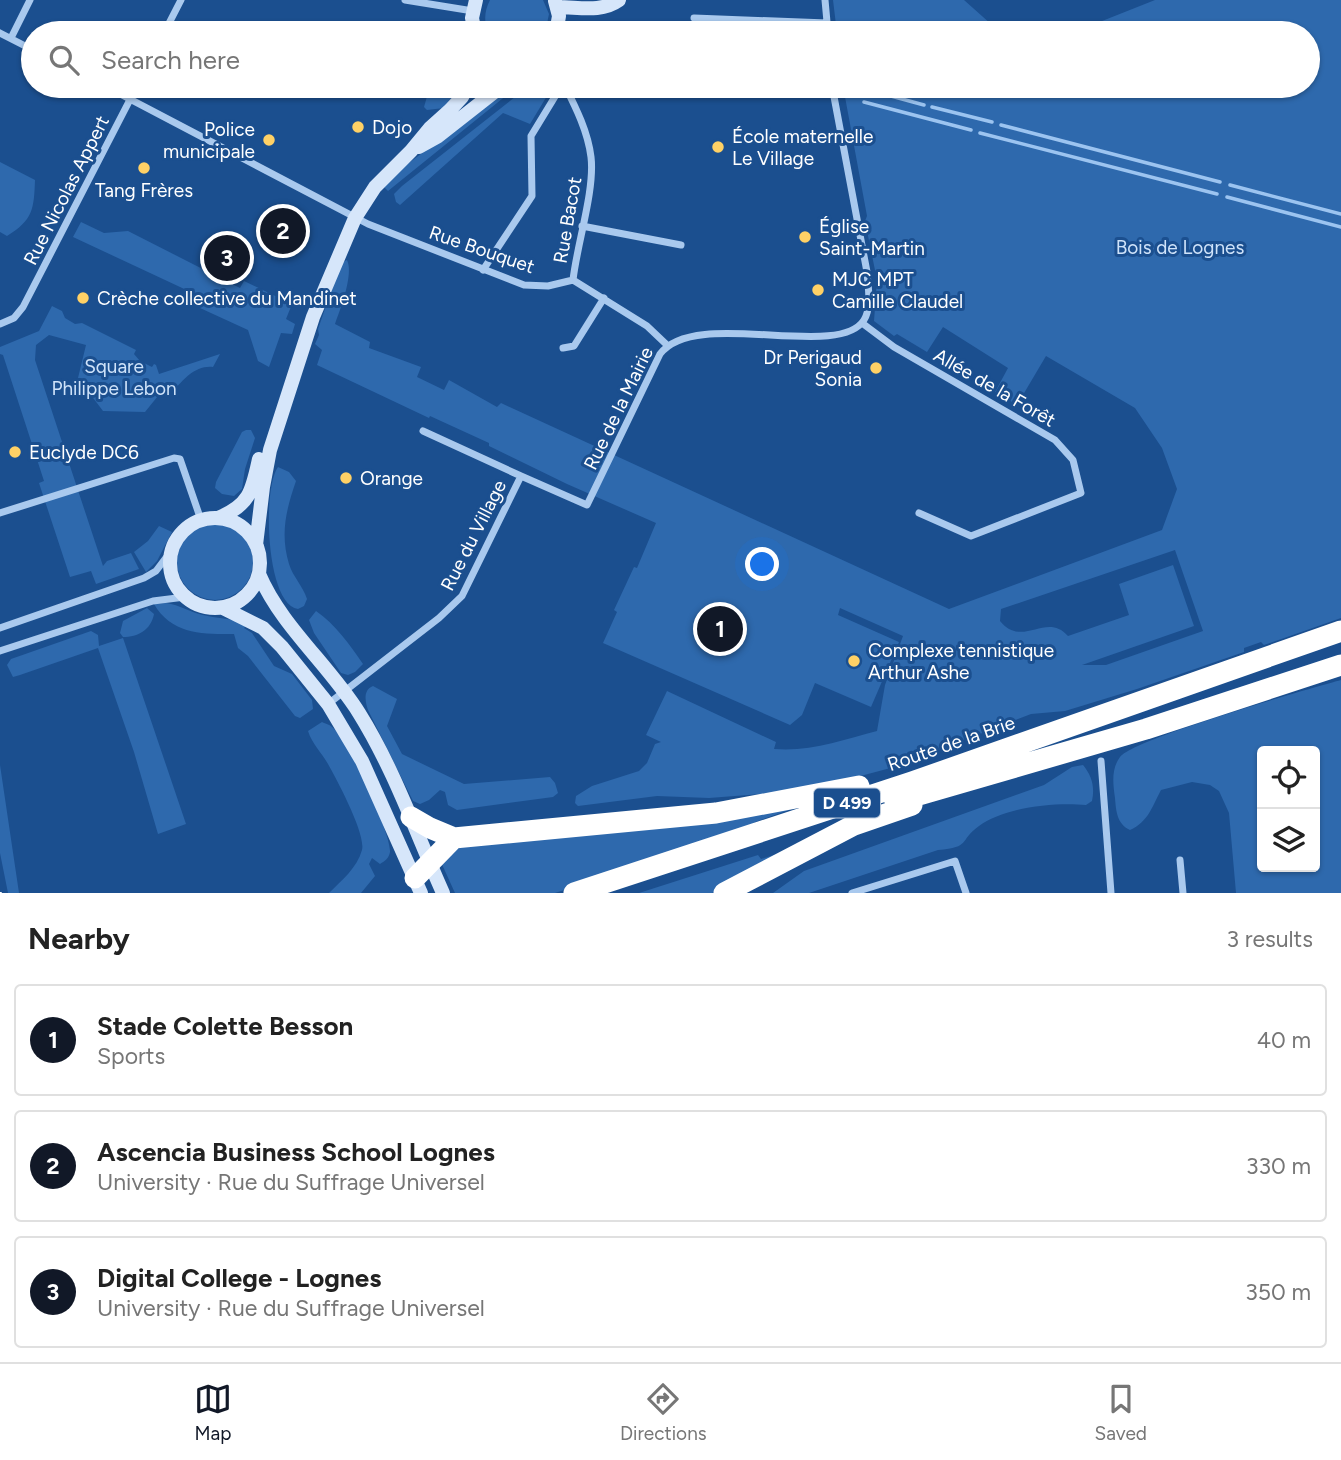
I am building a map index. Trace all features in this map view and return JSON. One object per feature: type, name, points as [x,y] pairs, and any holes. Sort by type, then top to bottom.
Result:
[{"type":"highway","name":"Route de la Brie","points":[[574,893],[912,782],[1341,631]]},
{"type":"highway","name":"Route de la Brie","points":[[612,893],[919,795],[1146,729],[1341,665]]},
{"type":"highway","points":[[411,817],[454,838],[716,813],[839,791],[919,771],[1025,735],[1119,708]]},
{"type":"highway","points":[[724,893],[854,825],[1017,767]]},
{"type":"highway","points":[[418,886],[430,862],[454,838]]},
{"type":"street","points":[[10,38],[30,0]]},
{"type":"street","points":[[170,21],[181,0]]},
{"type":"street","points":[[405,0],[474,6]]},
{"type":"street","points":[[556,4],[599,9],[619,0]]},
{"type":"street","points":[[825,0],[827,21]]},
{"type":"street","points":[[694,18],[774,21]]},
{"type":"street","points":[[0,33],[21,44]]},
{"type":"street","points":[[223,608],[246,596],[259,574],[260,559],[256,545],[262,487],[270,450],[298,358],[350,215],[461,98]]},
{"type":"street","points":[[411,151],[437,137],[487,98]]},
{"type":"street","points":[[482,269],[532,196],[533,130],[556,98]]},
{"type":"street","name":"Rue Bacot","points":[[570,98],[587,139],[591,158],[591,176],[573,280]]},
{"type":"street","points":[[834,98],[867,272],[869,295],[866,316],[862,323]]},
{"type":"street","name":"Rue Bouquet","points":[[131,99],[350,215],[524,285],[548,286],[573,280]]},
{"type":"street","name":"Rue Nicolas Appert","points":[[0,324],[14,318],[23,307],[131,99]]},
{"type":"street","points":[[582,226],[681,245]]},
{"type":"street","points":[[573,280],[647,326],[667,345]]},
{"type":"street","points":[[563,348],[574,346],[604,298]]},
{"type":"street","name":"Rue de la Mairie","points":[[587,505],[660,354],[667,345],[696,337],[756,333],[823,337],[846,332],[862,323]]},
{"type":"street","name":"Allée de la Forêt","points":[[862,323],[894,347],[1055,440],[1073,460],[1081,493],[971,536],[919,513]]},
{"type":"street","points":[[0,628],[144,578],[160,566],[179,535],[193,523],[233,512],[249,497],[260,452],[285,375],[298,358]]},
{"type":"street","points":[[423,431],[521,476]]},
{"type":"street","points":[[0,513],[166,458],[180,459],[201,520]]},
{"type":"street","name":"Rue du Village","points":[[328,704],[439,618],[462,596],[521,476],[587,505]]},
{"type":"street","points":[[218,518],[241,526],[256,545]]},
{"type":"street","points":[[171,551],[172,576],[185,597],[199,606],[223,608],[263,628],[282,646],[328,704],[362,761],[418,886]]},
{"type":"street","points":[[259,574],[269,597],[344,692],[383,755],[442,890]]},
{"type":"street","points":[[0,650],[153,601],[185,597]]},
{"type":"street","points":[[1101,761],[1111,893]]},
{"type":"street","points":[[1180,860],[1183,893]]},
{"type":"street","points":[[852,893],[956,861],[966,893]]},
{"type":"green space","points":[[490,0],[543,0],[549,14],[548,21],[486,21]]},
{"type":"green space","points":[[833,0],[964,0],[988,21],[836,21]]},
{"type":"green space","name":"Bois de Lognes","points":[[1155,0],[1341,0],[1341,618],[1264,645],[1261,642],[1244,648],[1244,652],[1137,689],[1065,711],[1031,714],[898,766],[853,778],[772,793],[709,798],[657,796],[578,806],[575,803],[576,796],[592,786],[639,771],[647,763],[655,744],[661,742],[646,735],[667,691],[776,742],[774,749],[813,747],[877,731],[885,685],[903,636],[840,608],[838,615],[899,642],[871,707],[815,683],[802,715],[790,725],[603,643],[617,612],[614,610],[634,567],[637,568],[656,523],[567,484],[489,446],[489,443],[317,365],[322,350],[315,344],[319,335],[318,329],[341,263],[347,260],[349,274],[335,324],[370,342],[369,348],[421,367],[417,377],[444,390],[449,380],[497,407],[501,403],[949,609],[1162,530],[1177,489],[1162,448],[1135,408],[1046,356],[1017,405],[995,392],[1008,368],[943,327],[927,352],[897,334],[894,336],[874,321],[877,280],[865,221],[867,216],[845,98],[1320,98],[1320,21],[1102,21]],"holes":[[[1175,550],[1203,631],[1106,665],[1082,665],[1194,626],[1173,565],[1119,584],[1129,615],[1068,636],[1060,629],[1051,627],[1017,632],[1009,629],[1000,621],[1001,609]]]},
{"type":"green space","points":[[427,98],[451,98],[444,108],[427,110],[424,107]]},
{"type":"green space","points":[[496,98],[503,98],[388,191],[384,187],[406,165]]},
{"type":"green space","points":[[514,98],[546,98],[530,124],[503,113],[400,205],[394,194]]},
{"type":"green space","points":[[0,162],[35,180],[33,206],[27,219],[7,236],[0,232]]},
{"type":"green space","points":[[81,222],[104,233],[128,231],[240,288],[244,281],[292,304],[286,319],[295,324],[292,334],[281,333],[269,367],[258,361],[248,330],[200,308],[195,294],[73,237]]},
{"type":"green space","name":"Square Philippe Lebon","points":[[52,306],[62,311],[65,318],[75,324],[82,323],[136,350],[134,354],[140,361],[152,367],[156,365],[159,374],[220,354],[213,367],[196,371],[173,392],[166,386],[145,412],[103,411],[78,378],[86,345],[49,335],[36,345],[35,360],[103,566],[107,561],[131,553],[139,569],[96,584],[91,571],[70,577],[39,483],[44,481],[3,355],[0,354],[0,347],[39,331]]},
{"type":"green space","points":[[251,430],[255,438],[242,489],[234,496],[222,494],[215,488],[216,482],[242,432]]},
{"type":"green space","points":[[278,467],[289,472],[296,481],[287,512],[285,542],[289,564],[307,599],[304,606],[298,609],[287,603],[273,568],[270,498]]},
{"type":"green space","points":[[215,524],[229,527],[242,535],[250,548],[253,562],[250,576],[242,589],[229,597],[215,600],[201,597],[188,589],[180,576],[177,562],[180,548],[188,535],[201,527]]},
{"type":"green space","points":[[159,526],[172,532],[157,561],[146,572],[134,552],[148,541]]},
{"type":"green space","points":[[166,603],[203,615],[247,624],[244,628],[252,633],[274,666],[292,674],[312,700],[313,709],[300,718],[295,716],[248,656],[238,648],[234,634],[200,633],[179,627],[161,614],[154,604]]},
{"type":"green space","points":[[147,608],[154,614],[147,628],[134,636],[123,637],[120,633],[123,621]]},
{"type":"green space","points":[[316,611],[336,628],[363,664],[355,672],[348,675],[341,673],[314,633],[309,620]]},
{"type":"green space","points":[[91,631],[98,635],[99,646],[123,638],[186,824],[158,834],[134,752],[98,648],[13,677],[7,665],[11,659]]},
{"type":"green space","points":[[1341,680],[1341,893],[1236,893],[1229,813],[1219,791],[1210,785],[1192,782],[1161,790],[1149,813],[1141,823],[1130,830],[1118,817],[1113,782],[1120,757],[1155,739]]},
{"type":"green space","points":[[373,686],[397,699],[387,726],[402,754],[464,784],[550,777],[558,793],[553,797],[457,810],[448,805],[445,792],[440,790],[420,804],[413,801],[368,710],[366,693]]},
{"type":"green space","points":[[322,722],[332,727],[339,735],[358,767],[384,826],[388,842],[389,856],[380,864],[372,858],[369,864],[375,876],[361,893],[329,893],[357,862],[362,842],[344,794],[308,731]]},
{"type":"green space","points":[[0,765],[19,893],[8,893],[0,853]]},
{"type":"green space","points":[[1083,765],[1093,786],[1092,801],[1086,805],[1045,805],[1016,810],[979,826],[956,847],[938,850],[809,893],[773,893],[804,871],[1044,785],[1072,767]]},
{"type":"green space","points":[[817,800],[755,822],[744,830],[716,840],[555,893],[455,893],[440,860],[453,847]]},
{"type":"green space","points":[[793,849],[712,893],[639,893],[758,855],[761,859]]},
{"type":"waterway","points":[[898,98],[924,105]]},
{"type":"waterway","points":[[864,102],[971,130]]},
{"type":"waterway","points":[[932,107],[992,122]]},
{"type":"waterway","points":[[1001,125],[1220,182]]},
{"type":"waterway","points":[[980,133],[1217,194]]},
{"type":"waterway","points":[[1230,185],[1341,214]]},
{"type":"waterway","points":[[1227,197],[1341,227]]},
{"type":"place","name":"Dojo","points":[[358,127]]},
{"type":"place","name":"Police municipale","points":[[269,140]]},
{"type":"place","name":"École maternelle Le Village","points":[[718,147]]},
{"type":"place","name":"Tang Frères","points":[[144,168]]},
{"type":"place","name":"Ascencia Business School Lognes","points":[[283,231]]},
{"type":"place","name":"Église Saint-Martin","points":[[805,237]]},
{"type":"place","name":"Digital College - Lognes","points":[[227,258]]},
{"type":"place","name":"MJC MPT Camille Claudel","points":[[818,290]]},
{"type":"place","name":"Crèche collective du Mandinet","points":[[83,298]]},
{"type":"place","name":"Dr Perigaud Sonia","points":[[876,368]]},
{"type":"place","name":"Euclyde DC6","points":[[15,452]]},
{"type":"place","name":"Orange","points":[[346,478]]},
{"type":"place","name":"Stade Colette Besson","points":[[720,629]]},
{"type":"place","name":"Complexe tennistique Arthur Ashe","points":[[854,661]]}]
